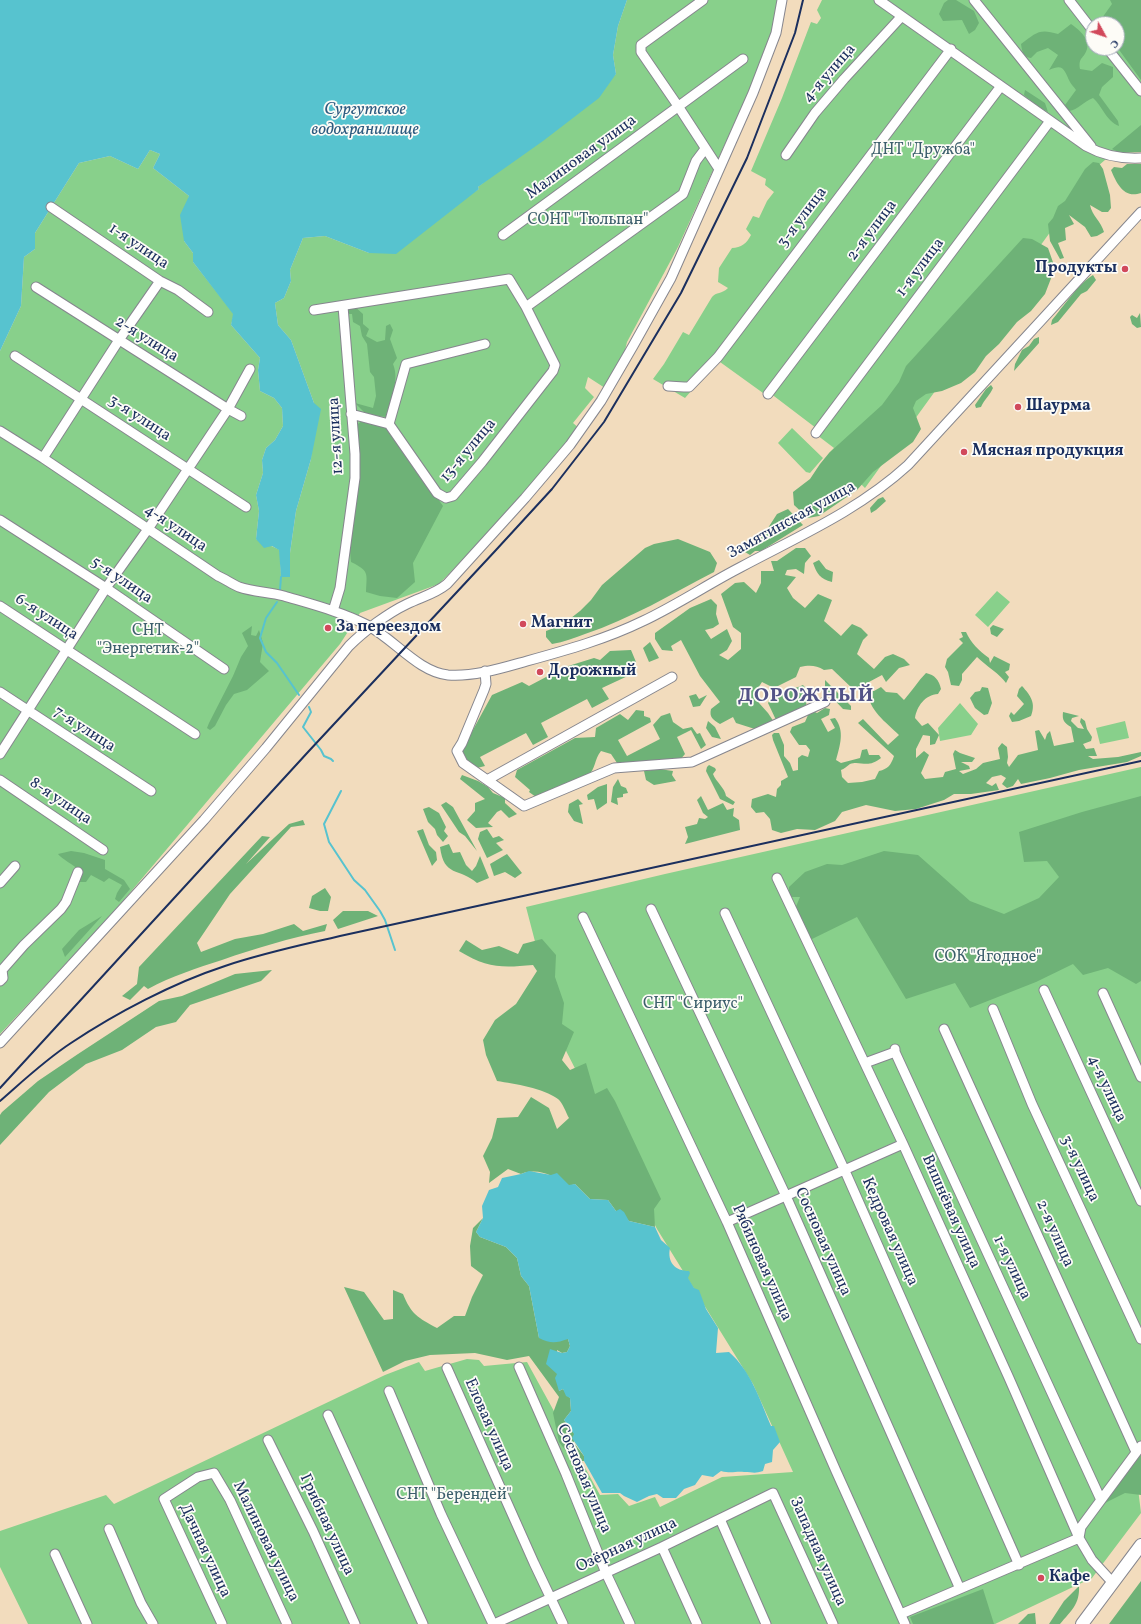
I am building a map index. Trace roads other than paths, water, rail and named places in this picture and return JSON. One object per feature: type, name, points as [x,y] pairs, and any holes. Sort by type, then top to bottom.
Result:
[{"type":"main road","points":[[1082,1624],[1141,1546]]},
{"type":"street","points":[[703,0],[641,45],[641,52],[719,169]]},
{"type":"street","points":[[0,1043],[204,820],[358,636],[407,604],[438,591],[447,584],[489,539],[570,445],[601,400],[671,278],[753,93],[776,33],[782,0]]},
{"type":"street","points":[[879,0],[901,17],[951,49],[1050,121],[1095,151],[1118,158],[1141,158]]},
{"type":"street","points":[[974,0],[1095,151]]},
{"type":"street","points":[[1069,0],[1085,21]]},
{"type":"street","name":"4-я улица","points":[[786,155],[815,113],[901,17]]},
{"type":"street","name":"3-я улица","points":[[668,386],[684,388],[689,387],[718,357],[951,49]]},
{"type":"street","points":[[1113,56],[1141,92]]},
{"type":"street","name":"Малиновая улица","points":[[503,235],[743,59]]},
{"type":"street","name":"2-я улица","points":[[768,394],[1002,86]]},
{"type":"street","name":"1-я улица","points":[[816,433],[1050,121]]},
{"type":"street","points":[[314,310],[509,279],[526,307],[683,194],[696,161],[705,149]]},
{"type":"street","name":"1-я улица","points":[[51,207],[160,280],[178,290],[208,312]]},
{"type":"street","name":"Замятинская улица","points":[[349,617],[372,627],[422,665],[433,671],[456,675],[485,671],[583,645],[616,633],[678,603],[739,567],[815,528],[878,491],[908,465],[1141,212]]},
{"type":"street","points":[[43,458],[119,340],[160,280]]},
{"type":"street","name":"2-я улица","points":[[36,287],[241,416]]},
{"type":"street","name":"12-я улица","points":[[333,611],[340,588],[355,478],[355,454],[343,306]]},
{"type":"street","name":"13-я улица","points":[[389,424],[437,493],[446,498],[453,496],[482,462],[553,370],[555,365],[526,307]]},
{"type":"street","points":[[351,414],[389,424],[406,364],[485,344]]},
{"type":"street","name":"3-я улица","points":[[14,356],[81,398],[246,507]]},
{"type":"street","points":[[0,754],[106,588],[148,529],[228,409],[250,369]]},
{"type":"street","name":"4-я улица","points":[[0,431],[43,458],[218,576],[238,586],[282,596],[349,617]]},
{"type":"street","name":"5-я улица","points":[[0,520],[106,588],[224,669]]},
{"type":"street","name":"6-я улица","points":[[0,606],[195,734]]},
{"type":"street","points":[[485,671],[486,684],[484,690],[457,751],[463,763],[524,806],[614,768],[692,762],[826,702]]},
{"type":"street","points":[[487,780],[672,677]]},
{"type":"street","name":"7-я улица","points":[[0,692],[151,791]]},
{"type":"street","name":"8-я улица","points":[[0,780],[103,850]]},
{"type":"street","points":[[0,883],[15,866]]},
{"type":"street","points":[[0,981],[3,978],[1,969],[61,909],[66,902],[78,872]]},
{"type":"street","name":"Вишнёвая улица","points":[[777,878],[903,1144],[1006,1371],[1079,1538],[1092,1560],[1113,1583]]},
{"type":"street","name":"Сосновая улица","points":[[652,909],[786,1196],[960,1590]]},
{"type":"street","name":"Кедровая улица","points":[[725,913],[845,1171],[1019,1565]]},
{"type":"street","name":"Рябиновая улица","points":[[583,917],[727,1222],[836,1471],[906,1624]]},
{"type":"street","name":"4-я улица","points":[[1044,990],[1141,1201]]},
{"type":"street","points":[[1103,993],[1141,1077]]},
{"type":"street","name":"3-я улица","points":[[993,1010],[1032,1104],[1141,1339]]},
{"type":"street","name":"2-я улица","points":[[944,1029],[1139,1449]]},
{"type":"street","name":"1-я улица","points":[[865,1063],[895,1050],[1101,1500]]},
{"type":"street","points":[[727,1222],[903,1144]]},
{"type":"street","name":"Сосновая улица","points":[[519,1367],[566,1474],[606,1572],[630,1624]]},
{"type":"street","name":"Еловая улица","points":[[447,1368],[518,1528],[563,1624]]},
{"type":"street","points":[[389,1391],[441,1514],[493,1624]]},
{"type":"street","points":[[328,1415],[423,1624]]},
{"type":"street","name":"Грибная улица","points":[[268,1440],[313,1531],[355,1624]]},
{"type":"street","points":[[901,1614],[1019,1565],[1079,1538],[1081,1527],[1139,1449]]},
{"type":"street","name":"Малиновая улица","points":[[214,1473],[230,1500],[287,1624]]},
{"type":"street","name":"Дачная улица","points":[[214,1473],[198,1477],[164,1499],[222,1624]]},
{"type":"street","name":"Озёрная улица","points":[[493,1624],[662,1547],[773,1493]]},
{"type":"street","name":"Западная улица","points":[[773,1493],[833,1624]]},
{"type":"street","points":[[720,1519],[766,1624]]},
{"type":"street","points":[[109,1530],[141,1603],[153,1624]]},
{"type":"street","points":[[662,1547],[697,1624]]},
{"type":"street","points":[[56,1554],[87,1624]]},
{"type":"water","name":"Сургутское водохранилище","points":[[0,0],[627,0],[618,26],[613,55],[616,74],[599,98],[543,141],[478,187],[479,189],[396,254],[369,253],[325,236],[303,238],[290,270],[291,281],[284,298],[275,303],[278,325],[291,340],[314,403],[321,409],[311,459],[296,511],[290,553],[290,577],[281,577],[279,550],[272,546],[264,548],[256,539],[259,511],[256,495],[263,473],[262,460],[266,448],[275,440],[283,426],[282,408],[274,398],[260,391],[258,370],[260,358],[231,325],[233,314],[193,262],[193,253],[184,241],[180,215],[189,196],[153,168],[160,154],[150,150],[138,169],[110,156],[79,163],[35,233],[35,249],[24,257],[21,306],[0,351]]},
{"type":"water","points":[[529,1171],[551,1175],[557,1173],[569,1185],[575,1184],[590,1199],[608,1200],[616,1211],[620,1209],[624,1212],[629,1221],[655,1227],[661,1240],[670,1248],[669,1253],[673,1265],[684,1271],[689,1271],[690,1273],[688,1278],[694,1288],[699,1290],[706,1309],[718,1328],[716,1353],[729,1352],[737,1360],[754,1386],[771,1426],[774,1426],[780,1442],[773,1450],[772,1462],[765,1464],[763,1471],[755,1473],[721,1471],[713,1477],[702,1475],[695,1485],[684,1489],[676,1498],[663,1498],[657,1494],[637,1502],[620,1493],[602,1493],[584,1461],[584,1456],[572,1438],[574,1434],[564,1420],[571,1411],[570,1398],[566,1396],[563,1389],[559,1391],[555,1378],[557,1374],[546,1364],[550,1349],[562,1353],[567,1352],[570,1346],[568,1339],[554,1342],[539,1338],[529,1286],[521,1276],[517,1258],[506,1247],[480,1237],[476,1232],[483,1218],[482,1206],[489,1190],[498,1187],[502,1178]]},
{"type":"waterway","points":[[280,590],[281,577]]},
{"type":"waterway","points":[[277,602],[266,618],[260,638],[266,652],[277,663],[299,695]]},
{"type":"waterway","points":[[309,707],[311,712],[303,727],[324,756],[333,761]]},
{"type":"waterway","points":[[341,791],[324,824],[329,842],[354,880],[365,890],[380,911],[385,920],[395,950]]},
{"type":"railway","points":[[0,1088],[308,752],[552,489],[604,422],[681,293],[747,158],[795,33],[803,0]]},
{"type":"railway","points":[[0,1101],[52,1056],[88,1032],[165,990],[205,973],[239,961],[340,936],[1141,761]]},
{"type":"place","name":"Продукты","points":[[1125,269]]},
{"type":"place","name":"Шаурма","points":[[1018,407]]},
{"type":"place","name":"Мясная продукция","points":[[964,452]]},
{"type":"place","name":"Магнит","points":[[523,624]]},
{"type":"place","name":"За переездом","points":[[328,628]]},
{"type":"place","name":"Дорожный","points":[[540,672]]},
{"type":"place","name":"Кафе","points":[[1041,1578]]},
{"type":"district","name":"ДОРОЖНЫЙ","points":[[806,697]]},
{"type":"park label","name":"ДНТ \"Дружба\"","points":[[923,151]]},
{"type":"park label","name":"СОНТ \"Тюльпан\"","points":[[588,221]]},
{"type":"park label","name":"СHТ \"Энергетик-2\"","points":[[148,641]]},
{"type":"park label","name":"СОК \"Ягодное\"","points":[[988,958]]},
{"type":"park label","name":"СНТ \"Сириус\"","points":[[693,1005]]},
{"type":"park label","name":"СНТ \"Берендей\"","points":[[454,1496]]}]
